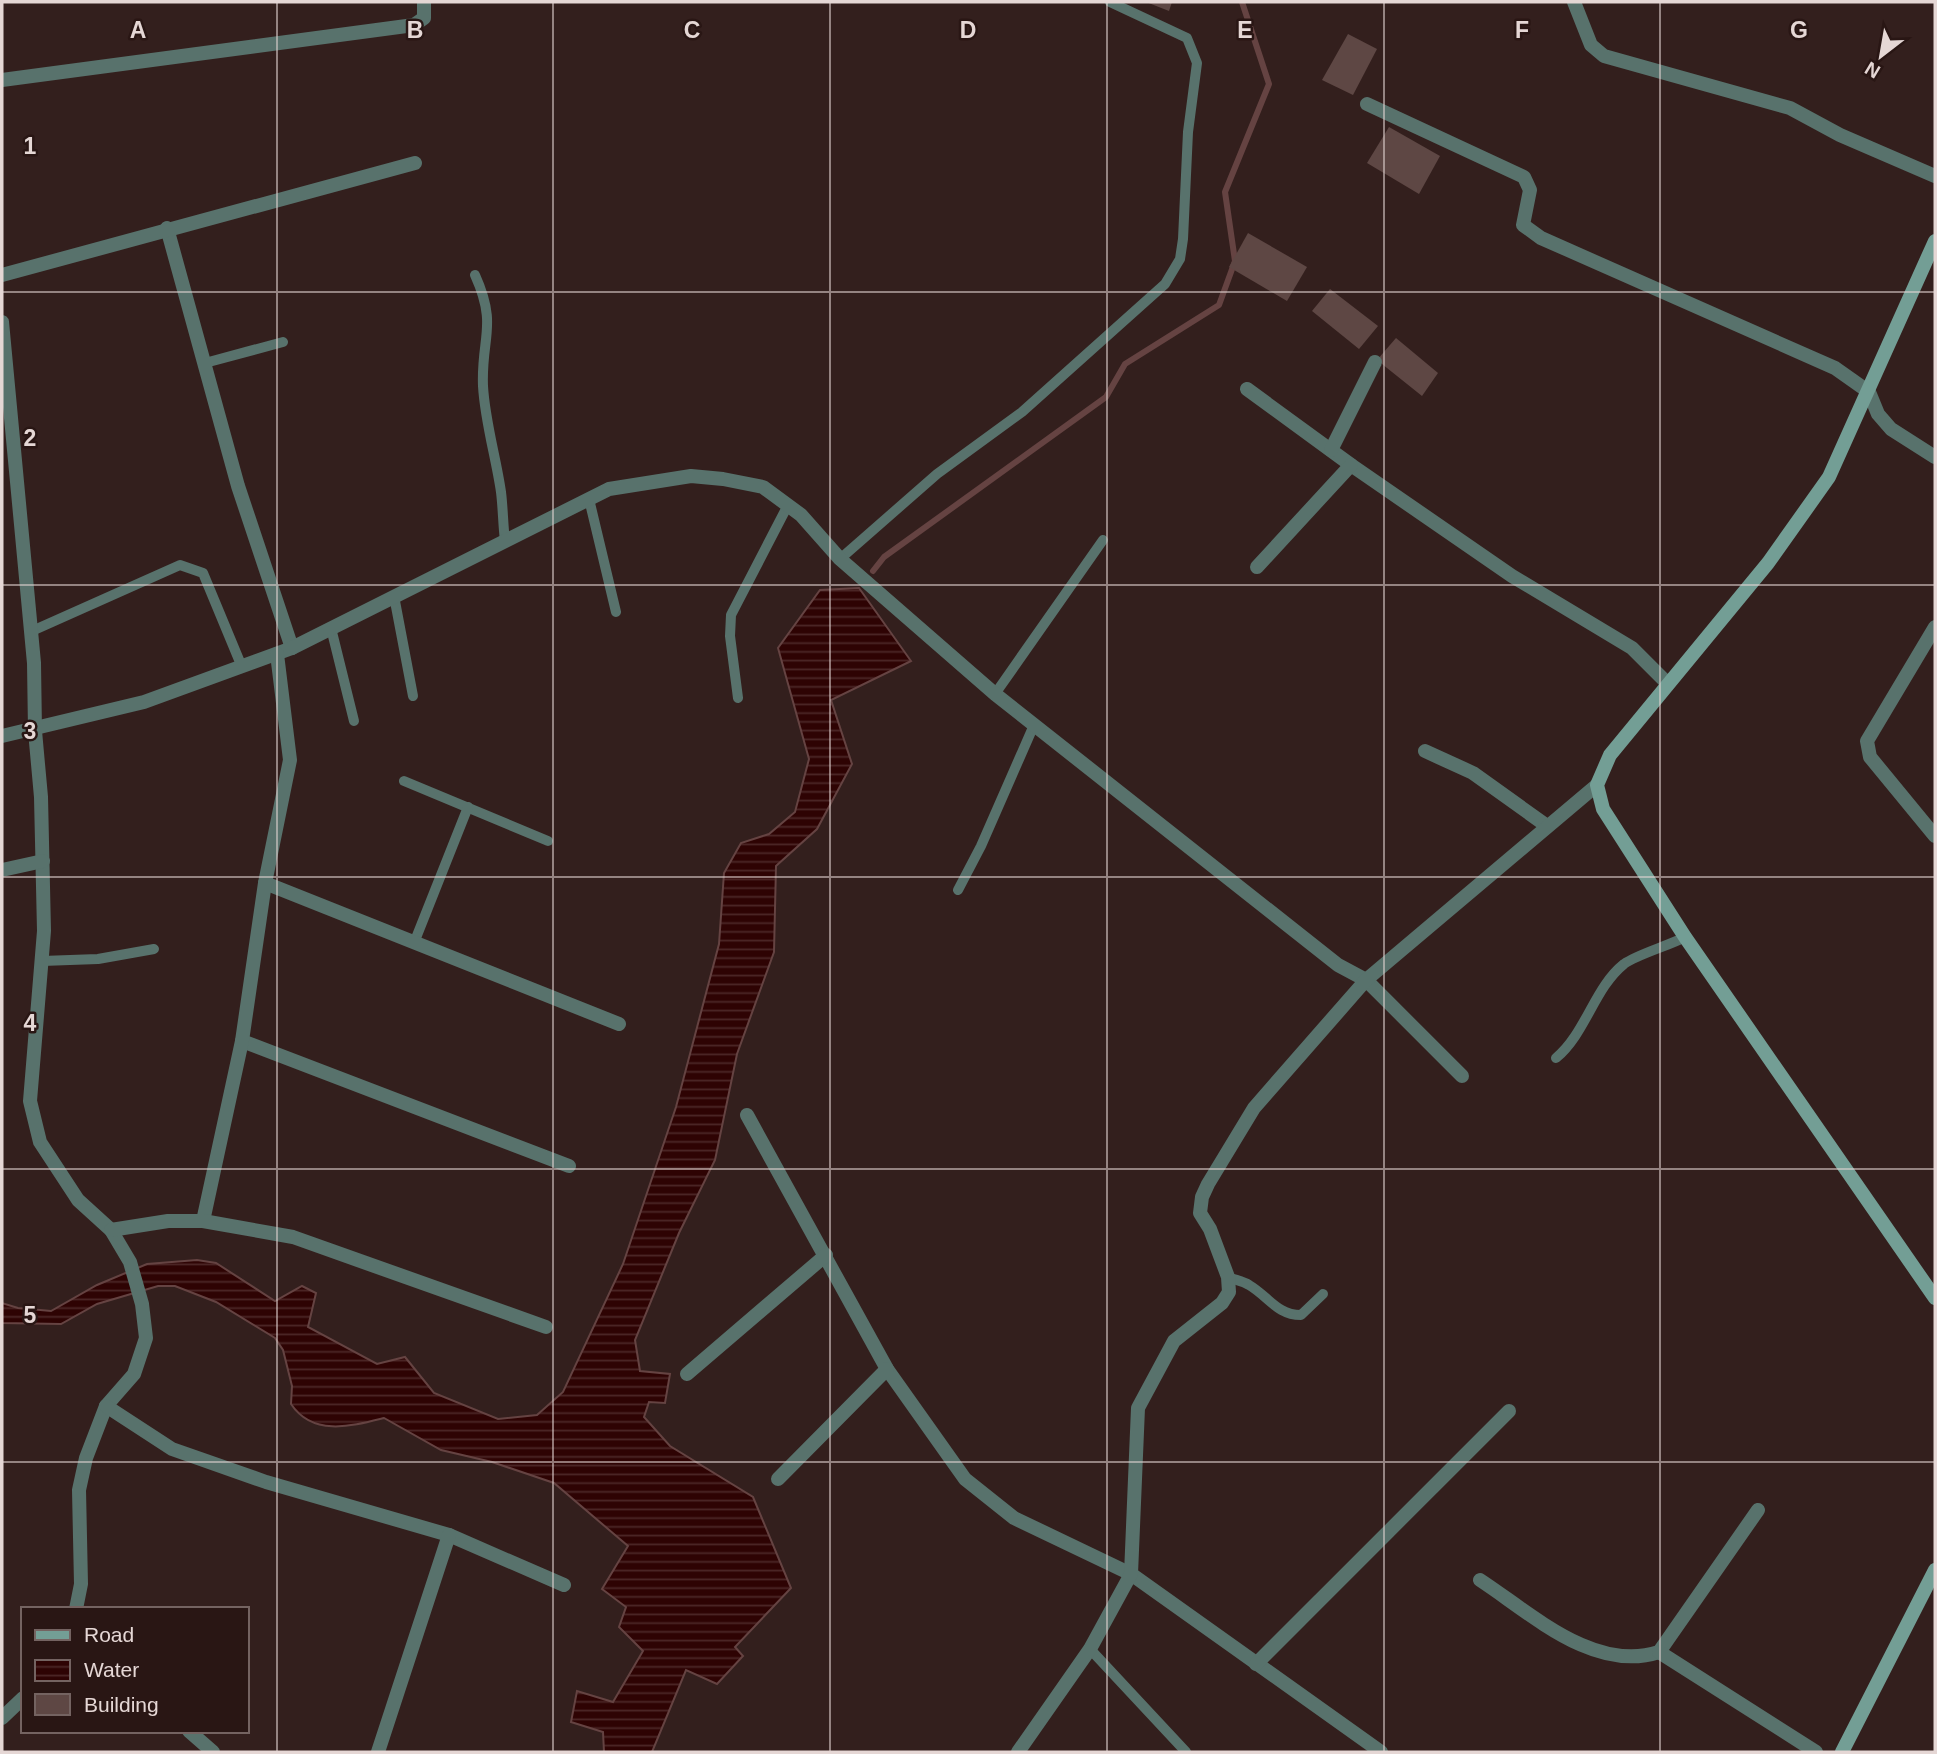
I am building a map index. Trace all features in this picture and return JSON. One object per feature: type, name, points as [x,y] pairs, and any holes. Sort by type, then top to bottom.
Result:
[{"type":"street","points":[[2,80],[414,25],[424,18],[424,2]]},
{"type":"street","points":[[1573,2],[1591,45],[1604,56],[1790,108],[1840,135],[1935,176]]},
{"type":"street","points":[[1367,104],[1524,177],[1530,190],[1523,225],[1541,238],[1823,362],[1869,392],[1878,414],[1891,429],[1935,457]]},
{"type":"street","points":[[2,275],[167,228],[415,163]]},
{"type":"street","points":[[167,228],[238,486],[292,648]]},
{"type":"street","points":[[1018,1752],[1090,1649],[1131,1574],[1139,1408],[1174,1340],[1222,1303],[1228,1292],[1228,1278],[1210,1230],[1200,1213],[1202,1197],[1254,1108],[1366,980],[1597,785],[1610,755],[1768,564],[1829,477],[1935,241]]},
{"type":"street","points":[[2,322],[32,631],[43,861],[42,961],[30,1101],[40,1142],[78,1200],[111,1230],[130,1262],[142,1304],[146,1338],[134,1374],[106,1406],[86,1458],[79,1490],[81,1584],[76,1607]]},
{"type":"street","points":[[1331,450],[1375,362]]},
{"type":"street","points":[[1247,389],[1351,465],[1512,576],[1632,648],[1667,683]]},
{"type":"street","points":[[1257,567],[1351,465]]},
{"type":"street","points":[[2,736],[35,731],[144,702],[292,648],[609,489],[691,476],[763,487],[788,505],[840,559],[995,694],[1338,965],[1366,980],[1462,1076]]},
{"type":"street","points":[[1935,627],[1867,741],[1870,757],[1935,836]]},
{"type":"street","points":[[203,1221],[242,1041],[265,883],[289,760],[277,654]]},
{"type":"street","points":[[1425,751],[1473,773],[1548,827]]},
{"type":"street","points":[[1597,785],[1602,808],[1685,937],[1935,1298]]},
{"type":"street","points":[[2,870],[43,861]]},
{"type":"street","points":[[265,883],[619,1024]]},
{"type":"street","points":[[242,1041],[569,1166]]},
{"type":"street","points":[[747,1115],[887,1369],[965,1479],[1014,1518],[1131,1574],[1381,1752]]},
{"type":"street","points":[[111,1230],[168,1221],[203,1221],[293,1237],[546,1327]]},
{"type":"street","points":[[687,1374],[826,1255]]},
{"type":"street","points":[[778,1479],[887,1369]]},
{"type":"street","points":[[106,1406],[172,1448],[266,1482],[449,1535],[564,1585]]},
{"type":"street","points":[[1256,1664],[1508,1411]]},
{"type":"street","points":[[1480,1580],[1579,1644],[1612,1657],[1640,1658],[1659,1652],[1758,1510]]},
{"type":"street","points":[[378,1752],[449,1535]]},
{"type":"street","points":[[1842,1752],[1935,1570]]},
{"type":"street","points":[[1659,1652],[1816,1752]]},
{"type":"street","points":[[2,1717],[21,1700]]},
{"type":"street","points":[[191,1733],[213,1752]]},
{"type":"lane","points":[[840,559],[937,474],[1022,412],[1165,284],[1180,259],[1188,132],[1198,63],[1187,38],[1110,2]]},
{"type":"lane","points":[[475,275],[487,301],[489,327],[483,384],[501,491],[505,541]]},
{"type":"lane","points":[[205,363],[284,342]]},
{"type":"lane","points":[[589,499],[617,612]]},
{"type":"lane","points":[[738,698],[730,636],[731,615],[788,505]]},
{"type":"lane","points":[[995,694],[1103,540]]},
{"type":"lane","points":[[32,631],[180,565],[203,573],[242,667]]},
{"type":"lane","points":[[394,596],[413,696]]},
{"type":"lane","points":[[331,628],[354,721]]},
{"type":"lane","points":[[958,890],[981,846],[1034,725]]},
{"type":"lane","points":[[404,781],[548,841]]},
{"type":"lane","points":[[414,943],[468,807]]},
{"type":"lane","points":[[1556,1058],[1572,1044],[1612,978],[1625,963],[1685,937]]},
{"type":"lane","points":[[42,961],[98,959],[153,949]]},
{"type":"lane","points":[[1228,1278],[1248,1284],[1266,1301],[1290,1315],[1301,1315],[1324,1294]]},
{"type":"lane","points":[[1090,1649],[1186,1752]]},
{"type":"water","points":[[859,588],[911,661],[831,700],[852,764],[817,829],[776,866],[774,952],[737,1054],[715,1160],[679,1233],[635,1340],[640,1371],[670,1374],[665,1403],[649,1402],[644,1417],[670,1446],[753,1497],[791,1588],[735,1647],[743,1656],[717,1684],[686,1670],[652,1752],[604,1752],[603,1732],[571,1722],[577,1691],[613,1702],[643,1651],[619,1627],[626,1607],[602,1589],[628,1546],[554,1483],[492,1462],[441,1450],[384,1418],[346,1426],[322,1425],[310,1421],[291,1404],[292,1386],[283,1350],[275,1338],[216,1302],[175,1286],[158,1286],[97,1304],[61,1324],[2,1323],[2,1303],[18,1308],[51,1311],[97,1285],[147,1264],[197,1260],[216,1263],[275,1301],[302,1286],[316,1293],[308,1327],[377,1364],[405,1357],[434,1393],[498,1419],[537,1415],[563,1392],[623,1264],[676,1107],[719,944],[724,873],[741,843],[769,834],[795,812],[809,759],[778,648],[820,590]]},
{"type":"building","points":[[1146,2],[1172,2],[1169,11]]},
{"type":"building","points":[[1348,34],[1377,49],[1353,95],[1322,80]]},
{"type":"building","points":[[1389,127],[1440,156],[1419,194],[1367,163]]},
{"type":"building","points":[[1248,233],[1307,267],[1287,301],[1229,267]]},
{"type":"building","points":[[1330,289],[1378,326],[1359,349],[1312,311]]},
{"type":"building","points":[[1396,338],[1438,373],[1422,396],[1377,360]]},
{"type":"waterway","points":[[873,571],[884,557],[1106,397],[1125,364],[1219,305],[1235,261],[1225,192],[1269,84],[1242,2]]}]
